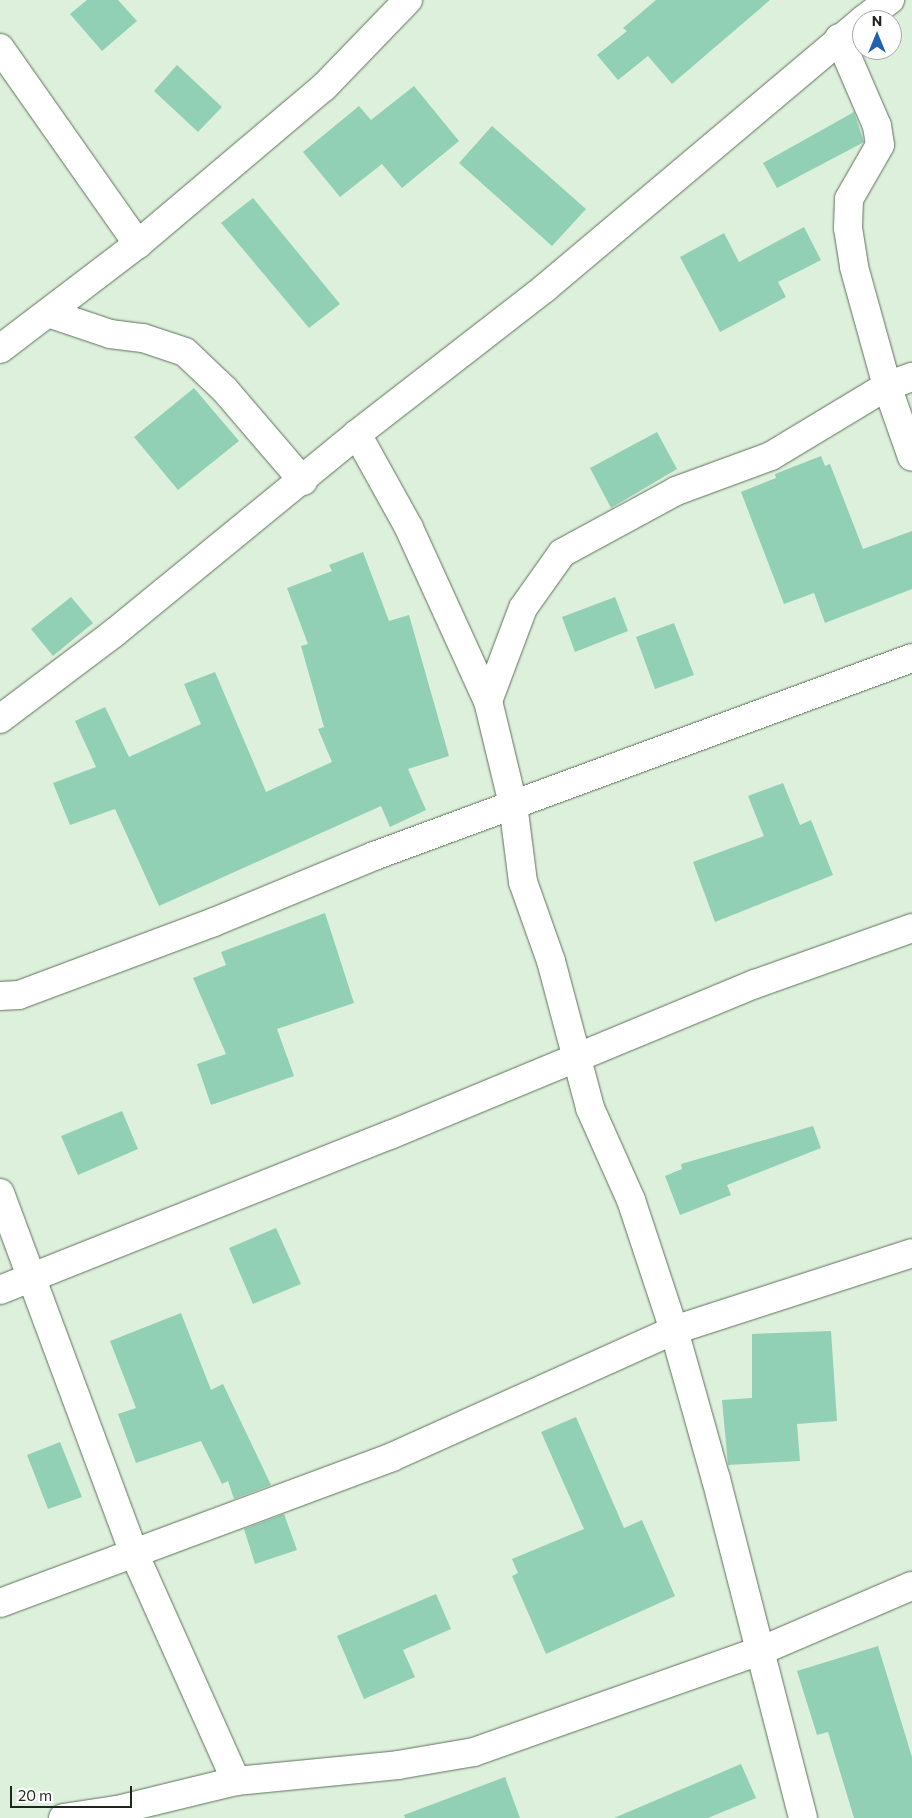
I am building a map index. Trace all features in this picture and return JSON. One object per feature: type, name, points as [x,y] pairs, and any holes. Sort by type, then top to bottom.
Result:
[{"type":"street","points":[[0,349],[138,244],[324,87],[408,0]]},
{"type":"street","points":[[876,10],[890,0]]},
{"type":"street","points":[[0,719],[114,633],[303,482],[357,434],[545,288],[852,28]]},
{"type":"street","points":[[839,38],[877,126],[880,145],[848,198],[848,228],[854,267],[900,381],[912,457]]},
{"type":"street","points":[[0,48],[138,244]]},
{"type":"street","points":[[48,313],[110,334],[143,338],[185,352],[225,390],[303,482]]},
{"type":"street","points":[[488,701],[523,608],[562,553],[676,491],[771,456],[900,381]]},
{"type":"street","points":[[357,434],[408,528],[488,701],[513,804],[523,882],[551,961],[590,1108],[631,1200],[674,1330],[803,1818]]},
{"type":"street","points":[[0,996],[19,995],[186,933],[374,856],[912,658]]},
{"type":"street","points":[[0,1290],[390,1135],[577,1055],[755,984],[912,928]]},
{"type":"street","points":[[0,1194],[134,1553],[236,1781]]},
{"type":"street","points":[[0,1602],[392,1457],[674,1330],[912,1253]]},
{"type":"street","points":[[63,1818],[117,1810],[236,1781],[398,1765],[474,1752],[760,1651],[912,1586]]},
{"type":"building","points":[[87,0],[118,0],[137,21],[102,51],[70,14]]},
{"type":"building","points":[[656,0],[770,0],[672,84],[648,56],[618,80],[597,55],[627,31],[623,28]]},
{"type":"building","points":[[177,65],[222,107],[198,132],[154,91]]},
{"type":"building","points":[[414,86],[459,141],[402,188],[382,164],[340,197],[303,152],[359,106],[371,120]]},
{"type":"building","points":[[854,112],[864,142],[777,188],[763,163]]},
{"type":"building","points":[[492,126],[586,209],[552,246],[459,163]]},
{"type":"building","points":[[253,198],[340,304],[309,328],[221,223]]},
{"type":"building","points":[[804,227],[821,260],[778,282],[786,297],[720,332],[680,257],[724,233],[739,262]]},
{"type":"building","points":[[194,388],[239,441],[178,490],[134,437]]},
{"type":"building","points":[[657,432],[677,469],[611,508],[590,468]]},
{"type":"building","points":[[821,456],[825,466],[830,464],[863,549],[912,531],[912,589],[825,623],[814,593],[784,604],[741,492],[776,478],[775,474]]},
{"type":"building","points":[[363,552],[389,621],[409,615],[449,756],[408,769],[426,810],[390,827],[381,806],[159,906],[115,809],[70,825],[53,783],[96,767],[75,721],[105,707],[129,757],[201,724],[184,684],[215,672],[266,792],[332,762],[318,729],[324,727],[301,646],[308,644],[287,588],[332,571],[329,565]]},
{"type":"building","points":[[71,597],[93,623],[53,656],[31,629]]},
{"type":"building","points":[[615,597],[628,631],[575,652],[562,617]]},
{"type":"building","points":[[674,623],[694,675],[655,689],[636,637]]},
{"type":"building","points":[[783,783],[800,825],[811,820],[833,875],[715,922],[693,862],[764,836],[748,796]]},
{"type":"building","points":[[325,913],[354,1003],[277,1029],[294,1076],[211,1105],[197,1064],[226,1054],[193,978],[226,965],[221,952]]},
{"type":"building","points":[[122,1111],[138,1149],[78,1175],[61,1136]]},
{"type":"building","points":[[813,1126],[821,1148],[727,1185],[731,1195],[680,1215],[665,1176],[682,1169],[681,1164]]},
{"type":"building","points":[[276,1228],[301,1284],[253,1304],[229,1248]]},
{"type":"building","points":[[181,1313],[211,1390],[223,1384],[271,1485],[234,1499],[228,1481],[222,1484],[201,1441],[136,1463],[118,1414],[136,1408],[110,1341]]},
{"type":"building","points":[[831,1331],[837,1421],[797,1424],[800,1461],[728,1465],[722,1400],[752,1398],[752,1334]]},
{"type":"building","points":[[576,1417],[624,1528],[642,1520],[675,1596],[546,1654],[512,1576],[518,1573],[512,1559],[584,1529],[541,1432]]},
{"type":"building","points":[[60,1442],[82,1497],[48,1509],[27,1455]]},
{"type":"building","points":[[284,1514],[297,1550],[255,1564],[244,1529]]},
{"type":"building","points":[[436,1594],[451,1629],[403,1650],[415,1677],[364,1699],[337,1636]]},
{"type":"building","points":[[878,1646],[912,1757],[912,1818],[854,1818],[828,1732],[817,1735],[797,1671]]},
{"type":"building","points":[[741,1764],[756,1798],[708,1818],[614,1818]]},
{"type":"building","points":[[505,1777],[520,1818],[405,1818],[404,1815]]}]
